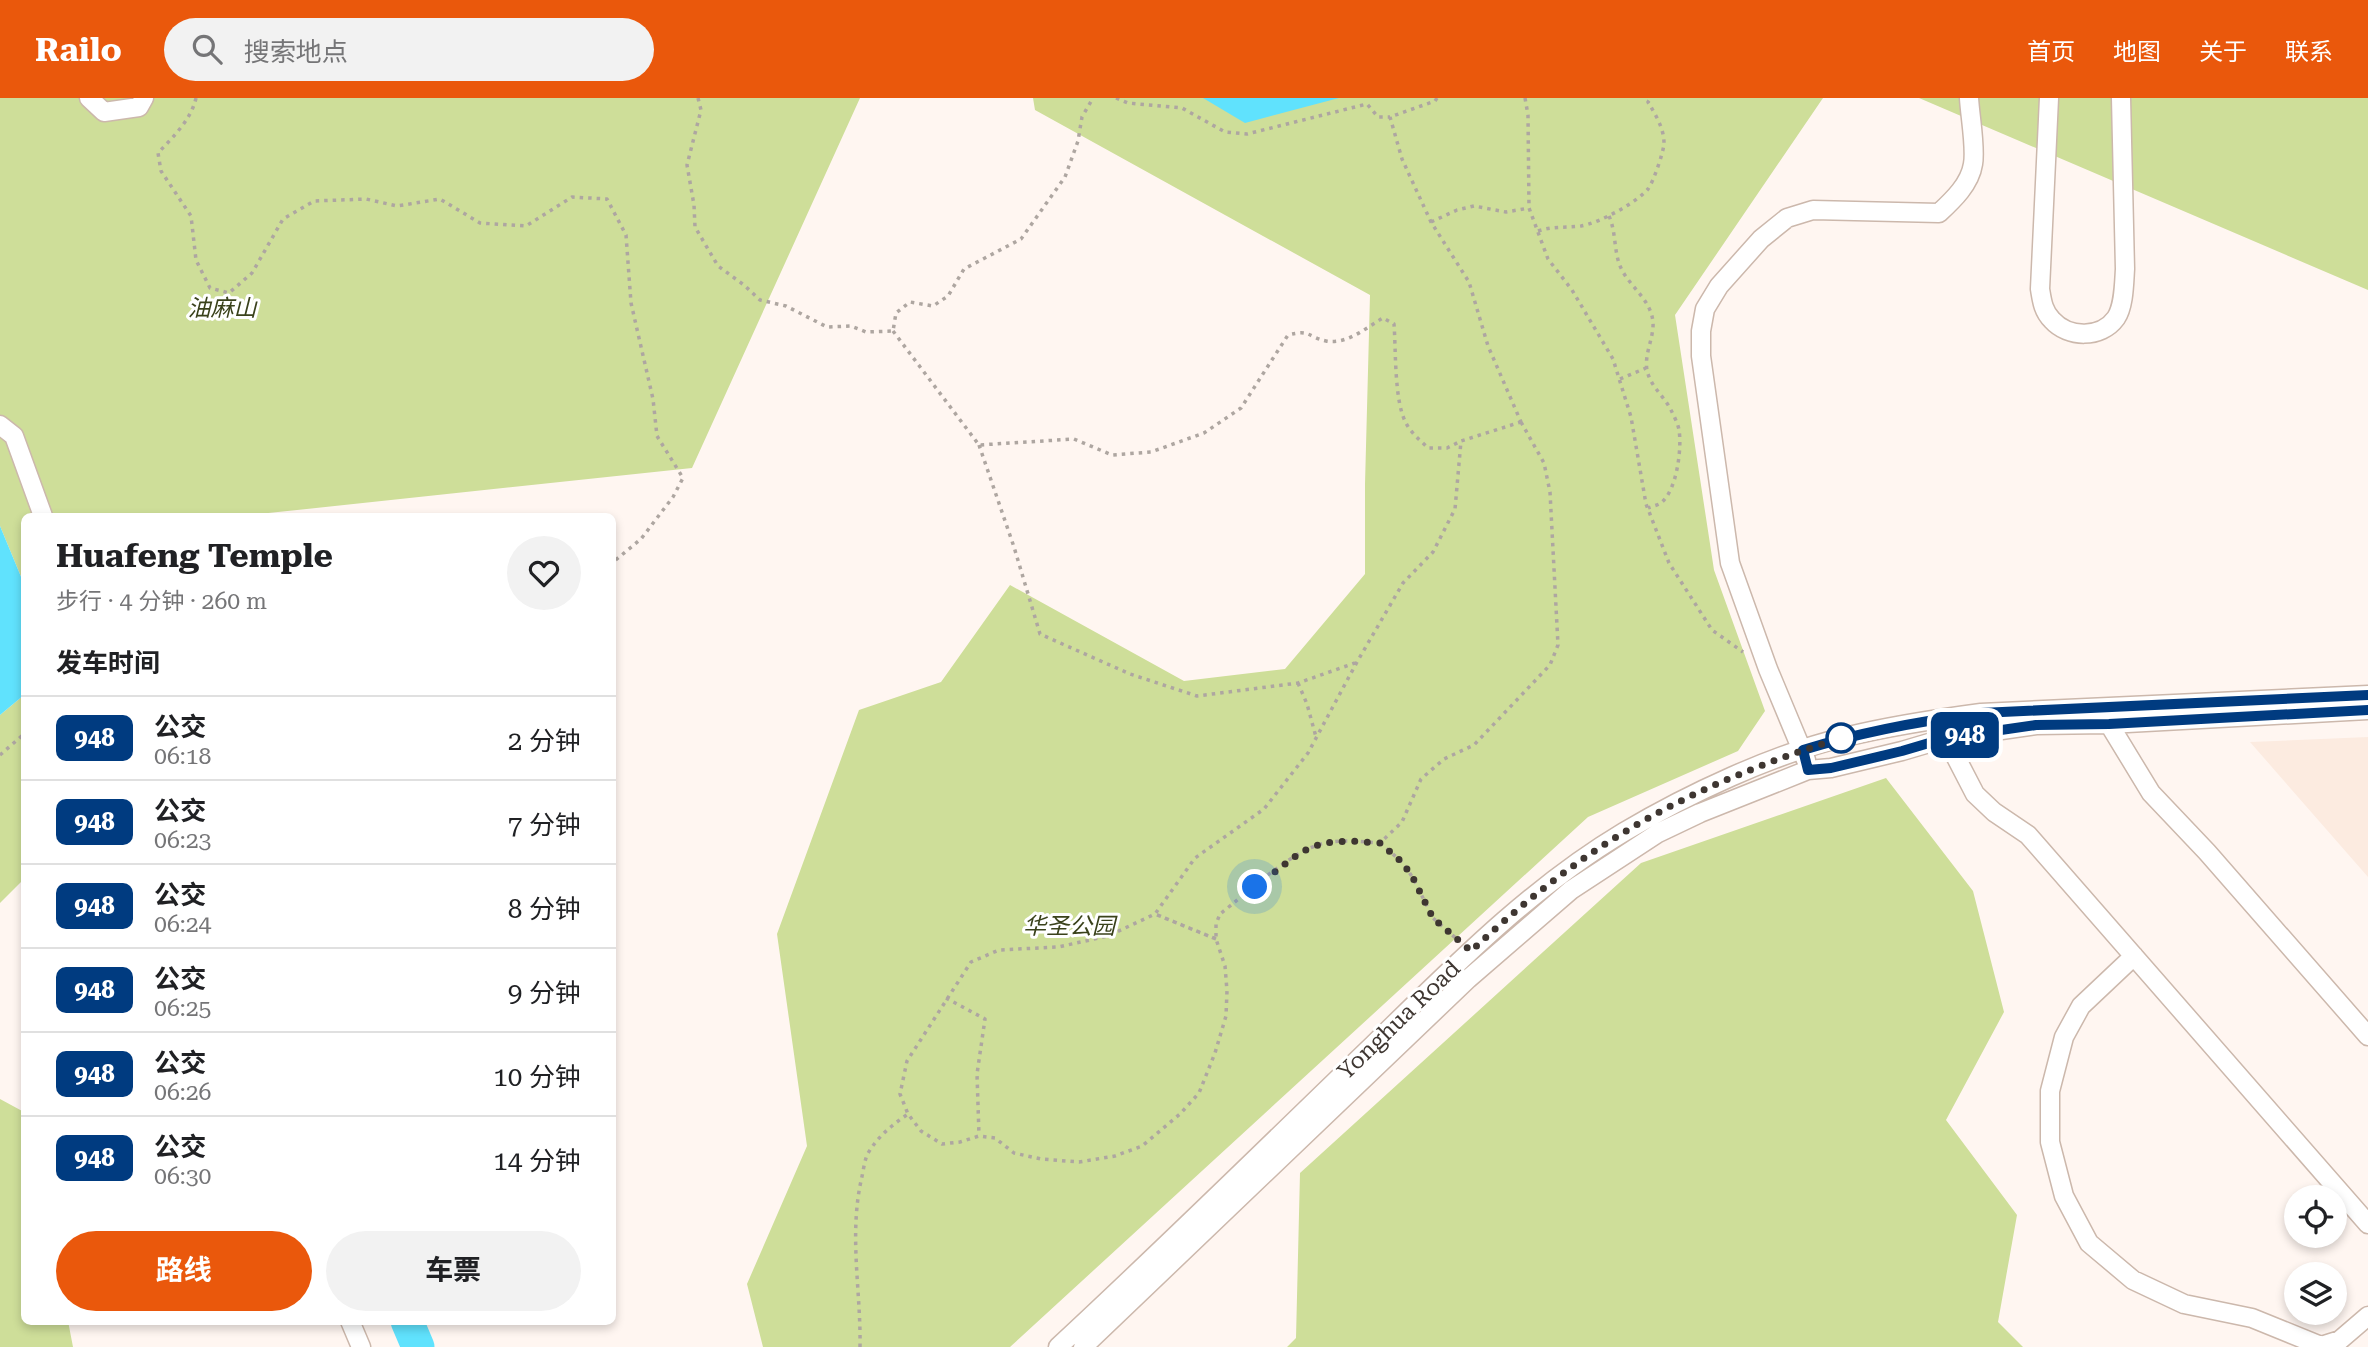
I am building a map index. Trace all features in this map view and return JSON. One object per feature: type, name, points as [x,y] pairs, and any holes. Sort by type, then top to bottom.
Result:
[{"type":"street","points":[[89,98],[104,112],[139,107],[144,98]]},
{"type":"street","points":[[1808,770],[1803,750],[1768,669],[1730,563],[1701,356],[1701,331],[1705,309],[1719,286],[1760,239],[1787,218],[1813,210],[1940,213],[1961,189],[1973,163],[1969,98]]},
{"type":"street","points":[[2049,98],[2040,289],[2042,306],[2052,321],[2078,334],[2093,334],[2106,327],[2117,317],[2123,294],[2121,98]]},
{"type":"street","points":[[0,425],[13,436],[42,513]]},
{"type":"street","name":"Yonghua Road","points":[[1058,1347],[1471,951],[1543,889],[1623,832],[1704,790],[1803,750],[1844,737],[1931,720],[1981,713],[2368,695]]},
{"type":"street","name":"Yonghua Road","points":[[1083,1347],[1468,979],[1571,890],[1658,833],[1700,813],[1808,770],[1831,768],[1946,738],[2036,725],[2109,724],[2368,710]]},
{"type":"street","points":[[2109,724],[2151,793],[2207,852],[2368,1036]]},
{"type":"street","points":[[1946,738],[1975,794],[1994,812],[2028,835],[2368,1224]]},
{"type":"street","points":[[2134,957],[2081,1006],[2064,1037],[2050,1091],[2050,1142],[2064,1196],[2089,1243],[2133,1280],[2184,1304],[2252,1318],[2321,1346],[2340,1340],[2368,1316]]},
{"type":"street","points":[[352,1325],[362,1347]]},
{"type":"path","points":[[196,98],[194,108],[179,130],[158,153],[161,171],[191,216],[196,260],[210,288],[220,291],[229,293],[252,273],[283,219],[314,201],[366,199],[397,206],[440,199],[480,223],[526,226],[572,197],[607,199],[626,235],[631,303],[653,399],[657,436],[684,478],[641,539],[616,560]]},
{"type":"path","points":[[698,98],[701,110],[687,165],[695,227],[718,266],[760,300],[786,306],[827,327],[851,326],[866,332],[893,331]]},
{"type":"path","points":[[1093,98],[1083,117],[1078,141],[1065,177],[1021,239],[964,270],[948,296],[933,306],[910,302],[896,313],[893,331],[979,445],[1040,634],[1130,674],[1197,696],[1298,683],[1357,662]]},
{"type":"path","points":[[1116,98],[1128,103],[1182,108],[1225,132],[1247,134],[1367,104],[1378,117],[1390,117],[1437,98]]},
{"type":"path","points":[[1525,98],[1528,116],[1529,208],[1548,259],[1572,290],[1614,359],[1631,417],[1648,508],[1669,563],[1712,630],[1768,669]]},
{"type":"path","points":[[1538,231],[1550,226],[1581,226],[1609,216],[1650,187],[1664,143],[1660,123],[1648,102],[1651,98]]},
{"type":"path","points":[[1380,843],[1402,822],[1421,779],[1444,759],[1474,745],[1550,665],[1558,645],[1550,492],[1544,463],[1521,422],[1488,346],[1469,282],[1432,222],[1402,159],[1390,117]]},
{"type":"path","points":[[1432,222],[1457,209],[1474,206],[1506,212],[1529,208]]},
{"type":"path","points":[[1609,216],[1623,273],[1651,311],[1653,325],[1646,368],[1651,382],[1667,402],[1679,429],[1680,449],[1676,473],[1668,495],[1661,503],[1648,508]]},
{"type":"path","points":[[979,445],[1074,439],[1112,456],[1151,452],[1204,433],[1241,408],[1288,335],[1303,331],[1327,341],[1352,337],[1382,318],[1394,324],[1400,407],[1405,423],[1428,448],[1447,448],[1521,422]]},
{"type":"path","points":[[1620,379],[1646,368]]},
{"type":"path","points":[[1461,441],[1455,509],[1433,552],[1403,583],[1308,753],[1264,808],[1195,858],[1155,914],[1108,936],[1058,947],[999,950],[971,962],[907,1060],[900,1094],[908,1114],[921,1131],[942,1144],[979,1136],[995,1138],[1014,1153],[1041,1159],[1079,1162],[1115,1156],[1142,1146],[1180,1114],[1199,1093],[1215,1053],[1226,1016],[1227,991],[1225,966],[1216,939],[1216,924],[1220,914],[1301,852],[1323,843],[1380,843],[1402,862],[1433,918],[1471,951]]},
{"type":"path","points":[[1298,683],[1316,738]]},
{"type":"path","points":[[0,755],[21,737]]},
{"type":"path","points":[[1155,914],[1216,939]]},
{"type":"path","points":[[946,998],[985,1018],[977,1074],[979,1136]]},
{"type":"path","points":[[860,1347],[861,1310],[855,1208],[867,1156],[886,1130],[908,1114]]},
{"type":"shaded area","points":[[2368,737],[2368,877],[2250,742]]},
{"type":"green space","name":"油麻山","points":[[0,98],[860,98],[692,468],[269,513],[21,513],[21,577],[0,526]]},
{"type":"green space","name":"华圣公园","points":[[1033,98],[1823,98],[1675,315],[1714,570],[1765,711],[1738,751],[1588,817],[1010,1347],[763,1347],[747,1284],[807,1146],[777,934],[859,710],[941,682],[1010,585],[1184,681],[1285,669],[1365,574],[1370,295],[1035,110]]},
{"type":"green space","points":[[1919,98],[2368,98],[2368,290]]},
{"type":"green space","points":[[21,698],[21,882],[0,903],[0,715]]},
{"type":"green space","points":[[1886,778],[1973,891],[2004,1012],[1946,1120],[2017,1215],[1998,1322],[2023,1347],[1287,1347],[1296,1338],[1300,1173],[1641,863]]},
{"type":"green space","points":[[0,1099],[21,1110],[21,1325],[69,1325],[73,1347],[0,1347]]},
{"type":"water","points":[[1203,98],[1339,98],[1245,123]]},
{"type":"water","points":[[0,526],[21,577],[21,698],[0,715]]},
{"type":"waterway","points":[[409,1325],[418,1347]]},
{"type":"bus line","name":"948","points":[[2368,695],[1981,713],[1844,737],[1803,750],[1808,770],[1831,768],[1946,738],[2036,725],[2109,724],[2368,710]]},
{"type":"route","points":[[1255,887],[1301,852],[1323,843],[1380,843],[1402,862],[1433,918],[1471,951],[1543,889],[1623,832],[1704,790],[1756,767],[1844,737],[1841,738]]}]
